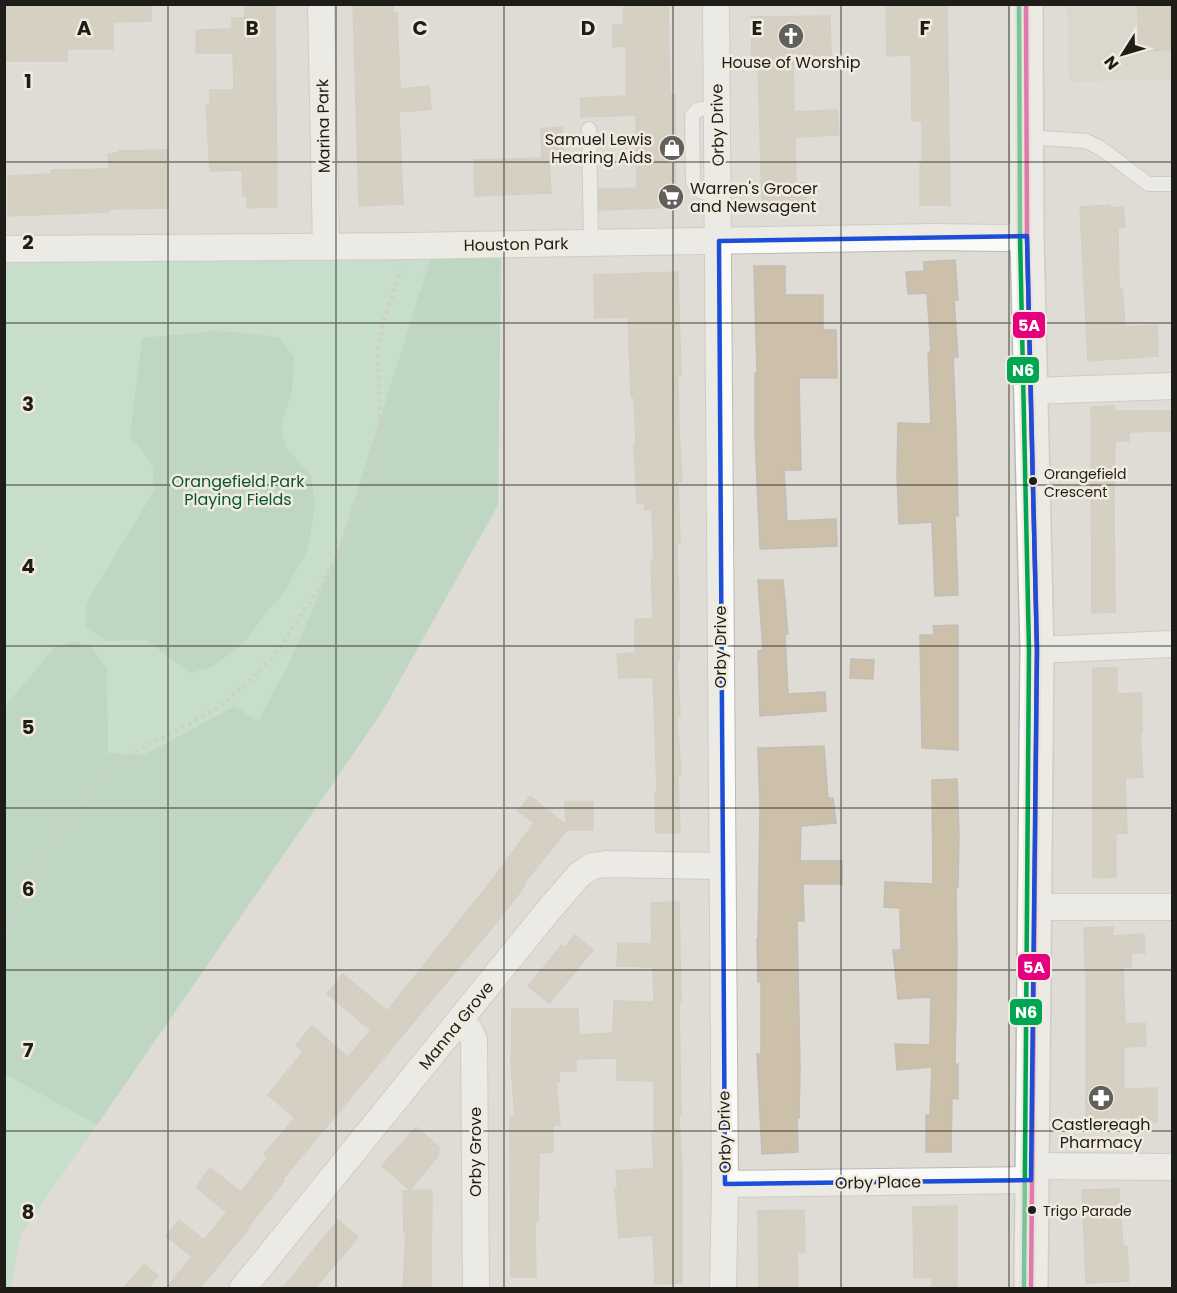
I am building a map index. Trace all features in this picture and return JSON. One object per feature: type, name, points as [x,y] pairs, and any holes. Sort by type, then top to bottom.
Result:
[{"type":"main road","points":[[1026,4],[1027,236],[1037,650],[1031,1288]]},
{"type":"street","name":"Marina Park","points":[[321,4],[326,247]]},
{"type":"street","name":"Orby Drive","points":[[716,4],[723,1288]]},
{"type":"street","name":"Houston Park","points":[[4,249],[409,246],[1027,236]]},
{"type":"street","points":[[1031,391],[1173,386]]},
{"type":"street","points":[[1037,650],[1173,644]]},
{"type":"street","name":"Manna Grove","points":[[243,1288],[579,875],[592,867],[606,864],[721,866]]},
{"type":"street","points":[[1034,907],[1173,907]]},
{"type":"street","name":"Orby Grove","points":[[459,1022],[470,1031],[474,1040],[476,1288]]},
{"type":"street","points":[[1031,1173],[1173,1167]]},
{"type":"street","name":"Orby Place","points":[[724,1184],[1031,1173]]},
{"type":"lane","points":[[589,129],[591,243]]},
{"type":"lane","points":[[1027,136],[1086,141],[1102,149],[1148,184],[1173,184]]},
{"type":"path","points":[[4,939],[42,856],[68,816],[99,779],[131,754],[215,710],[251,680],[277,652],[320,587],[340,549],[371,473],[380,432],[378,350],[384,320],[409,246]]},
{"type":"highlighted area","points":[[1027,236],[1037,650],[1031,1180],[725,1184],[719,241]]},
{"type":"shaded area","points":[[1067,5],[1172,5],[1172,79],[1069,82]]},
{"type":"green space","points":[[431,257],[501,257],[498,505],[382,712],[97,1125],[5,1074],[4,707],[55,647],[72,641],[90,646],[107,668],[108,753],[144,755],[235,706],[258,722],[290,661],[338,551]]},
{"type":"green space","name":"Orangefield Park Playing Fields","points":[[501,257],[498,505],[382,712],[21,1234],[11,1288],[5,1288],[5,259]]},
{"type":"green space","points":[[215,331],[279,338],[294,357],[292,391],[281,427],[287,449],[311,475],[315,506],[308,549],[282,596],[269,609],[244,643],[212,667],[190,673],[146,640],[107,641],[86,626],[86,604],[154,491],[153,466],[130,436],[142,338]]},
{"type":"building","points":[[4,4],[151,4],[151,21],[113,22],[113,49],[67,49],[67,61],[4,61]]},
{"type":"building","points":[[245,4],[275,4],[277,207],[247,208],[247,196],[243,196],[242,170],[210,171],[206,104],[210,104],[210,90],[234,90],[233,53],[196,53],[196,30],[232,29],[232,18],[245,18]]},
{"type":"building","points":[[353,4],[393,4],[393,13],[397,13],[400,89],[429,86],[431,109],[399,112],[403,204],[359,206]]},
{"type":"building","points":[[624,4],[668,4],[670,95],[675,95],[676,207],[599,210],[599,189],[637,188],[636,115],[581,117],[581,98],[626,96],[626,46],[613,47],[613,25],[623,25]]},
{"type":"building","points":[[886,4],[947,6],[950,205],[920,205],[922,121],[912,121],[911,55],[887,56]]},
{"type":"building","points":[[1138,4],[1173,4],[1173,50],[1139,51]]},
{"type":"building","points":[[830,16],[831,55],[793,56],[794,112],[837,110],[839,135],[795,137],[796,183],[806,183],[806,209],[762,208],[758,57],[752,57],[751,17]]},
{"type":"building","points":[[562,127],[564,157],[542,158],[541,129]]},
{"type":"building","points":[[168,150],[168,208],[108,209],[108,212],[8,216],[8,176],[51,174],[51,170],[109,169],[108,154],[119,153],[119,151]]},
{"type":"building","points":[[549,158],[551,193],[475,196],[474,160]]},
{"type":"building","points":[[1110,205],[1110,208],[1123,207],[1125,227],[1118,228],[1119,288],[1122,288],[1125,327],[1157,325],[1158,356],[1088,361],[1080,207]]},
{"type":"building","points":[[955,260],[958,300],[954,300],[958,357],[953,357],[958,595],[935,596],[932,522],[899,524],[898,423],[931,424],[928,352],[931,352],[927,293],[908,294],[906,272],[924,271],[924,262]]},
{"type":"building","points":[[754,266],[785,266],[785,295],[823,295],[823,330],[836,330],[837,378],[799,378],[801,470],[784,470],[787,521],[836,519],[837,546],[760,549],[755,434],[755,373],[757,373]]},
{"type":"building","points":[[678,272],[681,376],[678,376],[679,429],[682,482],[678,482],[680,543],[677,543],[680,833],[656,833],[653,677],[619,678],[617,654],[635,653],[635,619],[653,619],[652,510],[645,510],[644,503],[637,504],[634,397],[631,397],[628,317],[595,318],[594,275]]},
{"type":"building","points":[[1114,406],[1114,411],[1172,411],[1172,431],[1129,432],[1129,441],[1115,441],[1115,612],[1092,613],[1091,407]]},
{"type":"building","points":[[758,580],[783,580],[788,634],[785,634],[788,694],[825,692],[826,711],[760,716],[758,651],[763,650]]},
{"type":"building","points":[[958,625],[958,750],[922,748],[920,635],[934,635],[933,626]]},
{"type":"building","points":[[851,659],[874,660],[873,679],[850,678]]},
{"type":"building","points":[[1093,668],[1117,668],[1117,694],[1142,693],[1142,733],[1140,734],[1143,777],[1125,778],[1127,833],[1116,834],[1116,877],[1093,878]]},
{"type":"building","points":[[824,746],[828,798],[833,798],[836,823],[801,826],[800,861],[842,861],[842,884],[803,884],[804,921],[797,921],[800,1068],[799,1118],[797,1118],[798,1152],[762,1154],[757,1054],[761,1054],[761,982],[758,982],[757,939],[760,808],[758,748]]},
{"type":"building","points":[[957,779],[959,834],[958,887],[956,887],[955,1064],[958,1064],[958,1099],[952,1098],[951,1152],[926,1152],[926,1115],[930,1115],[932,1067],[897,1070],[895,1044],[930,1045],[931,997],[898,999],[893,950],[901,950],[900,908],[884,907],[885,882],[933,884],[932,780]]},
{"type":"building","points":[[530,796],[566,825],[565,802],[593,802],[593,830],[567,830],[523,884],[525,885],[505,912],[282,1180],[284,1181],[249,1228],[200,1288],[166,1288],[192,1257],[166,1236],[179,1220],[204,1240],[227,1212],[196,1187],[210,1168],[241,1192],[268,1157],[264,1154],[295,1118],[268,1095],[303,1052],[296,1045],[312,1026],[348,1057],[371,1030],[327,994],[343,974],[387,1011],[489,884],[534,823],[518,811]]},
{"type":"building","points":[[679,902],[682,1283],[655,1284],[653,1235],[619,1238],[616,1171],[654,1168],[652,1134],[654,1134],[654,1081],[617,1080],[617,1058],[576,1059],[576,1071],[559,1071],[560,1082],[556,1082],[560,1125],[553,1125],[553,1152],[539,1153],[538,1222],[535,1222],[536,1277],[511,1277],[510,1117],[515,1117],[511,1065],[512,1009],[578,1009],[579,1035],[613,1033],[614,1001],[654,1002],[653,967],[617,966],[618,943],[652,944],[651,903]]},
{"type":"building","points":[[1113,927],[1113,936],[1144,934],[1145,953],[1131,953],[1131,967],[1123,967],[1125,1024],[1145,1023],[1146,1046],[1124,1047],[1124,1089],[1157,1088],[1157,1122],[1128,1123],[1129,1128],[1086,1128],[1084,928]]},
{"type":"building","points":[[575,935],[593,950],[549,1003],[528,986],[562,945],[564,948]]},
{"type":"building","points":[[416,1127],[439,1147],[438,1156],[410,1190],[382,1166]]},
{"type":"building","points":[[1119,1189],[1123,1246],[1127,1246],[1129,1281],[1086,1283],[1082,1190]]},
{"type":"building","points":[[432,1190],[431,1288],[403,1288],[406,1232],[404,1232],[403,1191]]},
{"type":"building","points":[[957,1206],[957,1288],[932,1288],[932,1278],[914,1277],[913,1207]]},
{"type":"building","points":[[804,1210],[805,1252],[797,1252],[798,1288],[759,1288],[758,1211]]},
{"type":"building","points":[[338,1220],[358,1237],[315,1288],[283,1288]]},
{"type":"building","points":[[144,1264],[158,1276],[148,1288],[124,1288]]},
{"type":"transit line","name":"N6","points":[[1019,4],[1020,236],[1029,650],[1024,1288]]},
{"type":"transit line","name":"5A","points":[[1026,4],[1027,236],[1037,650],[1031,1288]]},
{"type":"place","name":"House of Worship","points":[[791,36]]},
{"type":"place","name":"Samuel Lewis Hearing Aids","points":[[672,148]]},
{"type":"place","name":"Warren's Grocer and Newsagent","points":[[671,197]]},
{"type":"place","name":"Orangefield Crescent","points":[[1033,481]]},
{"type":"place","name":"Castlereagh Pharmacy","points":[[1101,1098]]},
{"type":"place","name":"Trigo Parade","points":[[1032,1210]]}]
